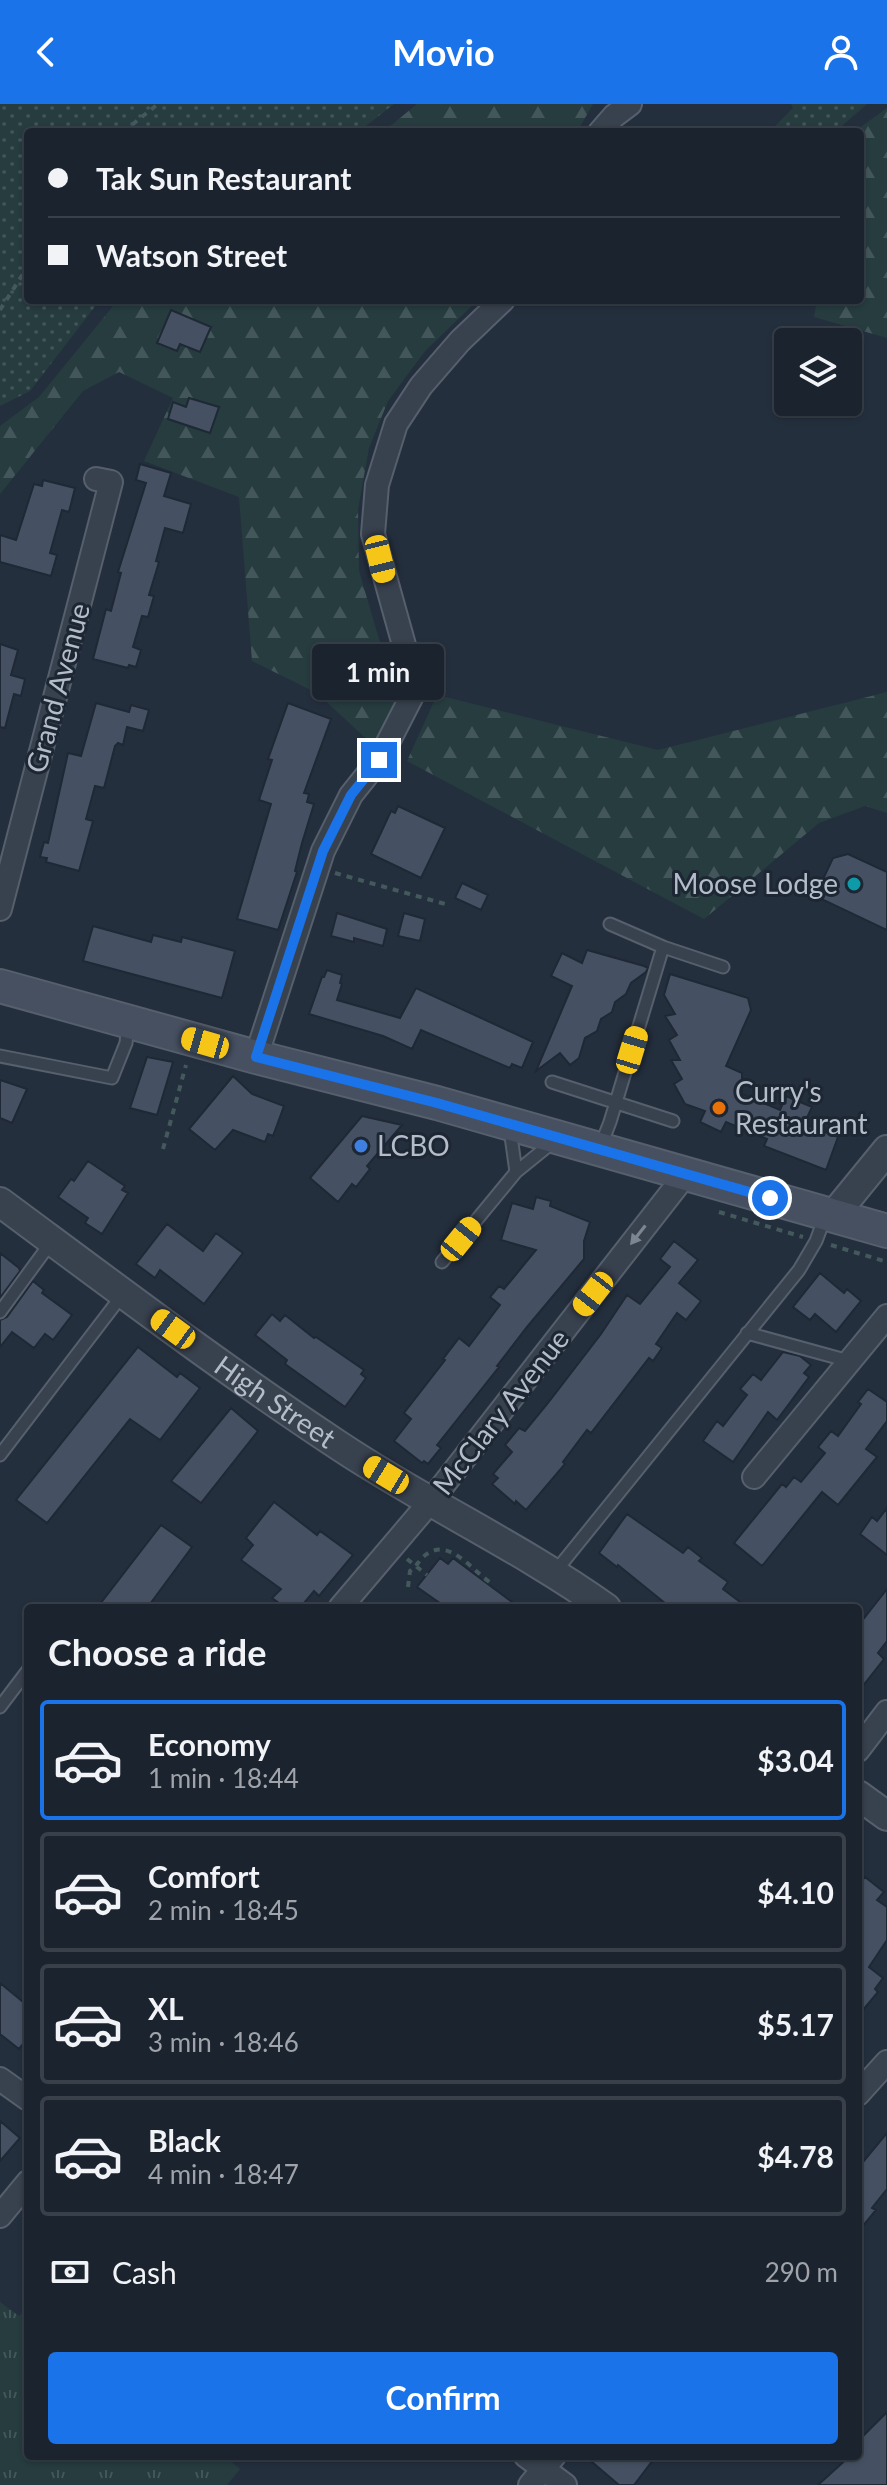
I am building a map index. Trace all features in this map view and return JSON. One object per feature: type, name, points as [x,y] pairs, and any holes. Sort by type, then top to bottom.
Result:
[{"type":"main road","points":[[0,986],[599,1149],[686,1174],[825,1223],[887,1231]]},
{"type":"street","points":[[604,128],[630,104]]},
{"type":"street","points":[[256,1057],[323,851],[351,795],[379,760],[416,688],[373,534],[377,485],[396,424],[421,386],[460,341],[499,304]]},
{"type":"street","name":"Grand Avenue","points":[[0,909],[111,482],[96,479]]},
{"type":"street","points":[[825,1223],[887,1150]]},
{"type":"street","name":"McClary Avenue","points":[[343,1604],[430,1502],[686,1174]]},
{"type":"street","name":"High Street","points":[[0,1202],[332,1441],[430,1502],[555,1572],[600,1604]]},
{"type":"street","points":[[754,1477],[887,1316]]},
{"type":"street","points":[[862,1745],[887,1712]]},
{"type":"street","points":[[862,1798],[887,1816]]},
{"type":"street","points":[[862,2090],[887,2062]]},
{"type":"street","points":[[0,2079],[24,2096]]},
{"type":"street","points":[[0,2216],[24,2187]]},
{"type":"street","points":[[538,2466],[565,2485]]},
{"type":"lane","points":[[610,924],[663,947],[723,967]]},
{"type":"lane","points":[[599,1149],[663,947]]},
{"type":"lane","points":[[0,1056],[112,1078],[126,1043],[128,1022]]},
{"type":"lane","points":[[552,1082],[673,1121]]},
{"type":"lane","points":[[510,1125],[516,1172]]},
{"type":"lane","points":[[442,1262],[516,1172],[558,1138]]},
{"type":"lane","points":[[555,1572],[799,1270],[825,1223]]},
{"type":"lane","points":[[0,1312],[53,1241]]},
{"type":"lane","points":[[0,1455],[124,1294]]},
{"type":"lane","points":[[747,1333],[849,1361]]},
{"type":"lane","points":[[0,1707],[24,1675]]},
{"type":"path","points":[[128,128],[158,104]]},
{"type":"path","points":[[0,310],[24,272]]},
{"type":"path","points":[[317,870],[445,904]]},
{"type":"path","points":[[163,1149],[188,1058]]},
{"type":"path","points":[[713,1210],[825,1223],[887,1262]]},
{"type":"path","points":[[408,1587],[410,1571],[433,1551],[454,1552],[491,1583]]},
{"type":"path","points":[[405,1558],[427,1575]]},
{"type":"green space","points":[[0,104],[394,104],[363,128],[24,128],[24,304],[97,304],[30,391],[0,406]]},
{"type":"green space","points":[[417,104],[593,104],[579,128],[388,128]]},
{"type":"green space","points":[[791,104],[867,104],[840,128],[773,128],[793,108]]},
{"type":"green space","points":[[887,108],[887,338],[862,331],[862,328],[814,317],[816,304],[864,304],[864,128],[860,128]]},
{"type":"green space","points":[[115,304],[474,304],[425,351],[388,401],[369,448],[358,509],[359,571],[379,639],[400,694],[373,745],[317,693],[252,661],[239,497],[144,461],[173,398],[119,372],[83,391],[0,494],[0,426],[39,397]]},
{"type":"green space","points":[[887,692],[887,813],[865,806],[819,823],[704,919],[407,761],[437,695],[658,750]]},
{"type":"green space","points":[[0,2302],[19,2316],[24,2312],[24,2460],[229,2460],[240,2469],[227,2485],[0,2485]]},
{"type":"building","points":[[171,310],[211,327],[200,352],[180,344],[177,351],[157,343]]},
{"type":"building","points":[[189,398],[219,407],[210,433],[168,419],[173,402],[186,407]]},
{"type":"building","points":[[140,464],[171,473],[164,496],[191,504],[183,533],[165,528],[149,595],[154,596],[148,617],[142,616],[133,647],[141,650],[136,667],[129,665],[128,668],[93,659],[106,609],[111,611],[121,573],[118,572],[146,483],[136,480]]},
{"type":"building","points":[[43,480],[75,488],[69,512],[62,510],[50,553],[57,555],[51,576],[0,562],[0,535],[16,540],[34,484],[42,486]]},
{"type":"building","points":[[0,644],[18,650],[11,675],[25,679],[21,696],[14,694],[5,728],[0,727]]},
{"type":"building","points":[[96,703],[129,712],[131,705],[149,710],[143,731],[127,727],[123,745],[118,743],[115,746],[104,788],[95,786],[86,819],[93,821],[79,871],[46,862],[47,858],[40,857],[44,842],[48,843],[68,753],[81,756]]},
{"type":"building","points":[[288,703],[331,719],[304,793],[309,794],[307,802],[314,804],[278,930],[237,919],[271,804],[259,800],[272,760],[268,759]]},
{"type":"building","points":[[398,806],[445,828],[421,878],[371,854],[391,811],[395,813]]},
{"type":"building","name":"Moose Lodge","points":[[848,854],[887,872],[887,930],[815,896],[833,858]]},
{"type":"building","points":[[462,883],[488,895],[481,910],[455,898]]},
{"type":"building","points":[[337,913],[387,929],[383,946],[331,936]]},
{"type":"building","points":[[404,913],[425,919],[420,941],[398,936]]},
{"type":"building","points":[[93,926],[151,942],[153,935],[181,942],[182,937],[235,951],[222,998],[83,961]]},
{"type":"building","points":[[587,950],[648,968],[615,1002],[612,1012],[601,1019],[597,1031],[585,1038],[579,1058],[570,1065],[560,1053],[536,1071],[572,986],[551,976],[562,953],[582,963]]},
{"type":"building","points":[[327,970],[342,975],[337,1000],[400,1018],[416,988],[533,1042],[522,1068],[512,1064],[510,1068],[421,1030],[412,1049],[383,1036],[309,1014]]},
{"type":"building","points":[[670,974],[748,998],[751,1010],[726,1066],[742,1073],[742,1094],[780,1110],[786,1096],[812,1107],[804,1124],[838,1137],[826,1170],[764,1146],[767,1139],[726,1122],[721,1132],[700,1122],[705,1111],[685,1104],[674,1084],[682,1079],[671,1060],[680,1060],[669,1040],[677,1035],[665,1016],[675,1014],[664,995]]},
{"type":"building","points":[[147,1057],[173,1062],[157,1115],[130,1108]]},
{"type":"building","points":[[233,1076],[252,1094],[284,1106],[273,1136],[268,1134],[265,1142],[233,1130],[215,1150],[189,1129]]},
{"type":"building","points":[[0,1080],[27,1089],[12,1123],[0,1118]]},
{"type":"building","name":"LCBO","points":[[362,1116],[402,1125],[367,1166],[370,1169],[356,1187],[352,1184],[338,1202],[310,1178]]},
{"type":"building","points":[[88,1161],[125,1186],[122,1190],[128,1193],[102,1234],[85,1223],[88,1218],[58,1197]]},
{"type":"building","points":[[536,1197],[551,1201],[550,1206],[590,1222],[584,1241],[584,1259],[527,1327],[437,1445],[441,1448],[428,1464],[422,1463],[394,1441],[411,1419],[404,1413],[459,1338],[469,1346],[500,1305],[490,1297],[499,1286],[504,1289],[536,1250],[501,1240],[512,1203],[533,1209]]},
{"type":"building","points":[[167,1224],[203,1251],[216,1233],[243,1253],[204,1304],[160,1270],[155,1278],[136,1264]]},
{"type":"building","points":[[674,1241],[698,1260],[679,1283],[701,1301],[686,1320],[677,1313],[656,1344],[662,1348],[653,1361],[649,1358],[591,1433],[587,1430],[563,1462],[565,1464],[526,1510],[516,1501],[515,1504],[492,1484],[498,1478],[493,1474],[512,1452],[505,1445],[519,1428],[525,1431],[548,1403],[627,1295],[640,1304],[670,1267],[660,1259]]},
{"type":"building","points":[[0,1253],[20,1271],[0,1298]]},
{"type":"building","points":[[820,1273],[844,1293],[847,1289],[861,1301],[836,1332],[815,1314],[810,1320],[793,1307]]},
{"type":"building","points":[[33,1281],[44,1290],[42,1293],[72,1315],[53,1340],[45,1334],[34,1348],[12,1332],[0,1347],[0,1320],[7,1317]]},
{"type":"building","points":[[272,1314],[280,1321],[285,1315],[364,1370],[361,1374],[366,1378],[345,1407],[285,1364],[287,1360],[255,1335]]},
{"type":"building","points":[[138,1347],[177,1377],[180,1373],[200,1388],[160,1440],[130,1419],[47,1523],[16,1500]]},
{"type":"building","points":[[783,1352],[800,1356],[811,1365],[804,1373],[809,1377],[777,1420],[768,1412],[733,1462],[703,1441],[717,1421],[723,1426],[747,1395],[740,1389],[753,1374],[761,1380]]},
{"type":"building","points":[[868,1389],[887,1402],[887,1421],[866,1449],[877,1457],[838,1505],[822,1492],[762,1566],[734,1543],[782,1484],[786,1487],[794,1477],[801,1482],[825,1453],[818,1447],[831,1431],[838,1436]]},
{"type":"building","points":[[231,1408],[258,1431],[201,1503],[171,1481]]},
{"type":"building","points":[[274,1502],[317,1535],[320,1531],[353,1555],[319,1596],[314,1591],[303,1604],[280,1604],[272,1598],[281,1589],[241,1560],[253,1545],[246,1538]]},
{"type":"building","points":[[887,1508],[887,1555],[860,1534],[872,1517],[877,1521]]},
{"type":"building","points":[[627,1514],[683,1553],[688,1547],[702,1558],[699,1561],[728,1582],[723,1589],[743,1604],[666,1604],[599,1553]]},
{"type":"building","points":[[161,1525],[192,1547],[150,1604],[100,1604]]},
{"type":"building","points":[[440,1558],[448,1564],[453,1558],[515,1604],[441,1604],[417,1587]]},
{"type":"building","points":[[887,1589],[887,1641],[878,1653],[884,1659],[862,1687],[862,1621]]},
{"type":"building","points":[[865,1877],[884,1892],[877,1900],[887,1907],[887,1940],[869,1967],[883,1978],[875,1989],[878,1992],[862,2011],[862,1880]]},
{"type":"building","points":[[0,1983],[24,2003],[24,2043],[19,2049],[0,2034]]},
{"type":"building","points":[[0,2121],[20,2138],[0,2161]]},
{"type":"building","points":[[887,2133],[887,2189],[862,2227],[862,2163]]},
{"type":"building","points":[[887,2412],[887,2485],[818,2485],[846,2460],[862,2460],[862,2437]]},
{"type":"building","points":[[590,2460],[653,2460],[634,2485],[619,2485]]},
{"type":"place","name":"Moose Lodge","points":[[854,884]]},
{"type":"place","name":"Curry's Restaurant","points":[[719,1108]]},
{"type":"place","name":"LCBO","points":[[361,1146]]},
{"type":"route","points":[[379,760],[351,795],[323,851],[256,1057],[437,1103],[770,1198]]}]
